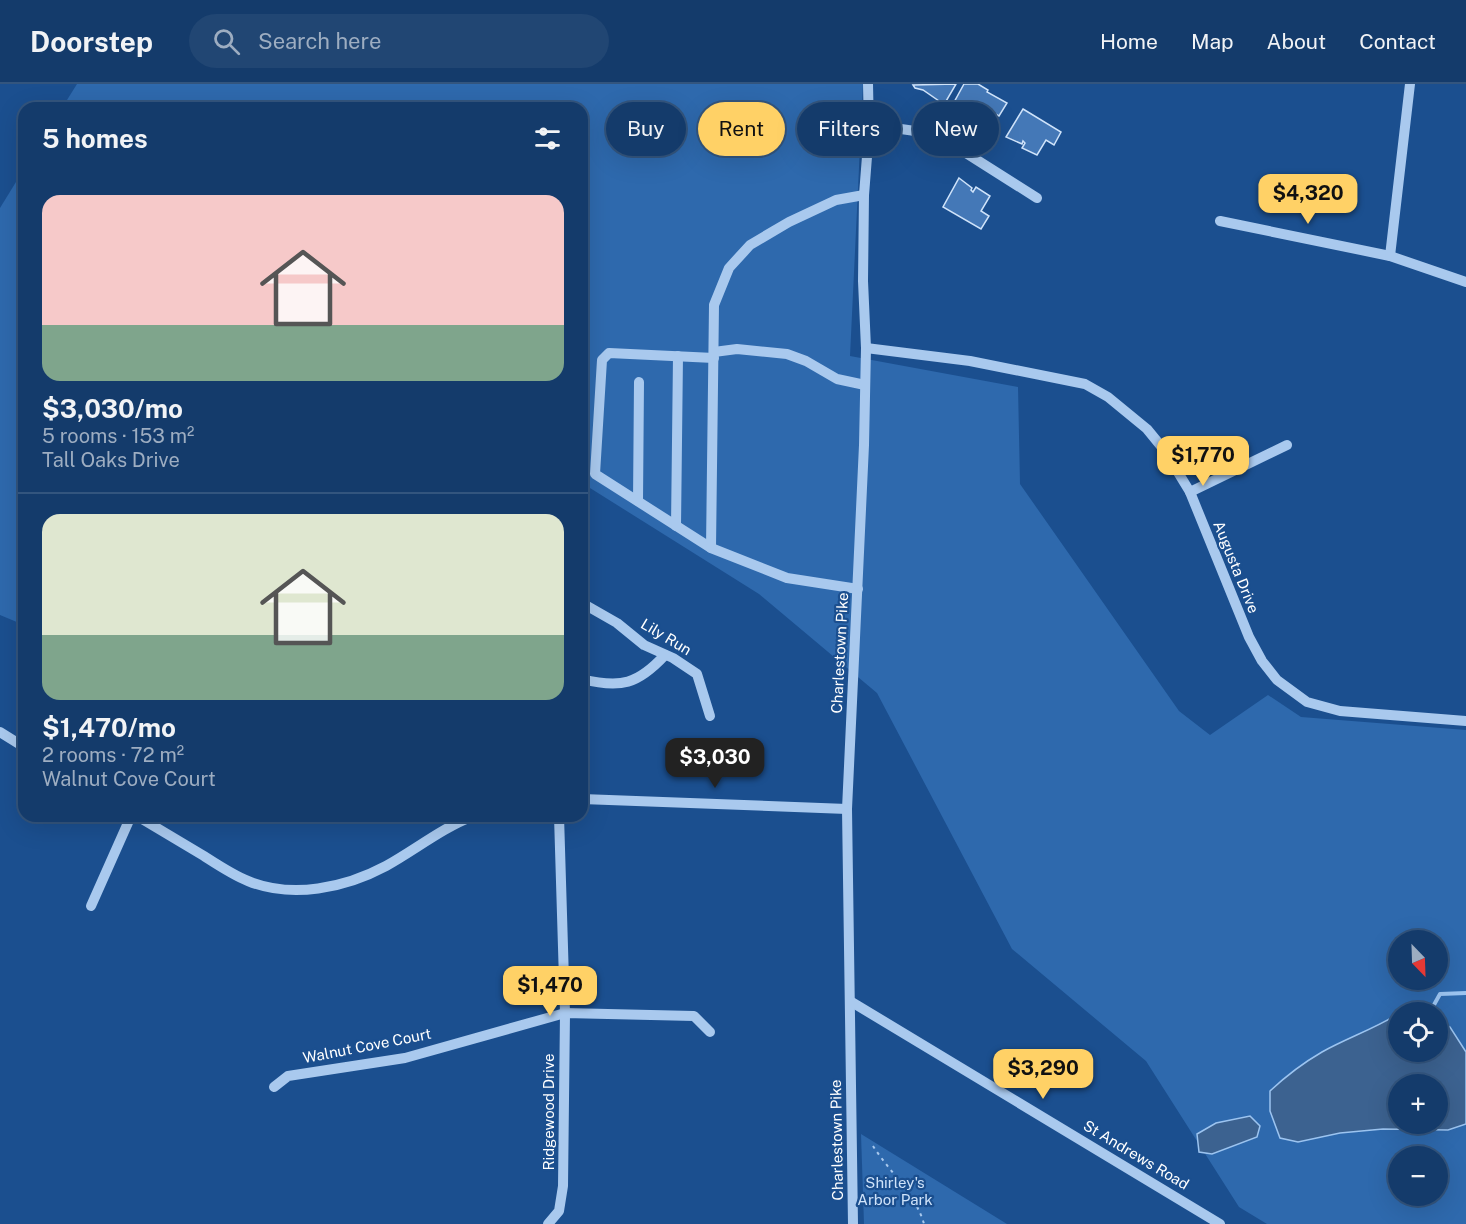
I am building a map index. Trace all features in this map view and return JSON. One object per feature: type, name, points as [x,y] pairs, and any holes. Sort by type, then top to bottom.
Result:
[{"type":"street","name":"Charlestown Pike","points":[[868,84],[868,102]]},
{"type":"street","points":[[1390,256],[1410,84]]},
{"type":"street","points":[[901,129],[936,134],[1037,198]]},
{"type":"street","name":"Charlestown Pike","points":[[853,1224],[847,809],[865,385],[863,281],[867,156]]},
{"type":"street","points":[[711,548],[714,305],[729,268],[750,245],[789,222],[836,200],[864,195]]},
{"type":"street","points":[[1220,221],[1390,256],[1466,282]]},
{"type":"street","name":"Augusta Drive","points":[[866,348],[969,361],[1085,384],[1116,402],[1147,429],[1165,450],[1190,492],[1249,637],[1262,661],[1277,680],[1307,702],[1340,711],[1466,721]]},
{"type":"street","points":[[858,589],[787,578],[711,548],[595,474],[602,360],[609,353],[714,355],[737,349],[787,354],[806,361],[837,379],[865,385]]},
{"type":"street","points":[[676,526],[678,356]]},
{"type":"street","points":[[638,501],[639,382]]},
{"type":"street","points":[[1190,492],[1287,445]]},
{"type":"street","name":"Lily Run","points":[[588,606],[617,623],[644,645],[697,674],[710,716]]},
{"type":"street","points":[[588,680],[622,685],[650,671],[665,655]]},
{"type":"street","points":[[0,732],[18,743]]},
{"type":"street","points":[[588,799],[847,809]]},
{"type":"street","points":[[91,906],[128,822]]},
{"type":"street","points":[[147,822],[249,881],[273,887],[307,890],[328,888],[363,878],[462,822]]},
{"type":"street","name":"Ridgewood Drive","points":[[548,1224],[559,1211],[563,1186],[565,1013],[559,822]]},
{"type":"street","name":"St Andrews Road","points":[[850,1001],[1220,1224]]},
{"type":"street","name":"Walnut Cove Court","points":[[274,1087],[288,1076],[405,1058],[565,1013],[694,1016],[710,1032]]},
{"type":"path","points":[[873,1146],[918,1207],[924,1224]]},
{"type":"green space","points":[[77,84],[863,84],[862,102],[797,102],[797,156],[860,156],[850,356],[1018,387],[1020,484],[1179,711],[1210,735],[1268,695],[1301,717],[1466,730],[1466,1224],[1267,1224],[1239,1207],[1146,1061],[1012,949],[877,693],[759,594],[588,487],[588,102],[66,102]]},
{"type":"green space","points":[[18,179],[18,622],[0,615],[0,208]]},
{"type":"green space","name":"Shirley's Arbor Park","points":[[861,1134],[1007,1224],[864,1224]]},
{"type":"shaded area","points":[[1388,1019],[1388,1062],[1448,1062],[1448,1026],[1466,1052],[1466,1124],[1448,1130],[1448,1074],[1388,1074],[1388,1129],[1340,1133],[1298,1142],[1280,1138],[1270,1111],[1270,1091],[1295,1070],[1331,1047]]},
{"type":"shaded area","points":[[1250,1116],[1260,1126],[1257,1137],[1212,1154],[1199,1152],[1197,1134],[1216,1123]]},
{"type":"building","points":[[956,84],[946,102],[941,102],[913,85]]},
{"type":"building","points":[[964,84],[978,84],[1007,103],[999,116],[999,102],[954,102]]},
{"type":"building","points":[[1023,109],[1061,132],[1054,145],[1046,140],[1037,155],[1022,148],[1025,143],[1023,141],[1022,144],[1006,137]]},
{"type":"building","points":[[959,178],[972,188],[973,192],[976,187],[990,196],[981,211],[989,216],[981,229],[943,207]]},
{"type":"waterway","points":[[1436,1002],[1440,994],[1466,993]]}]
